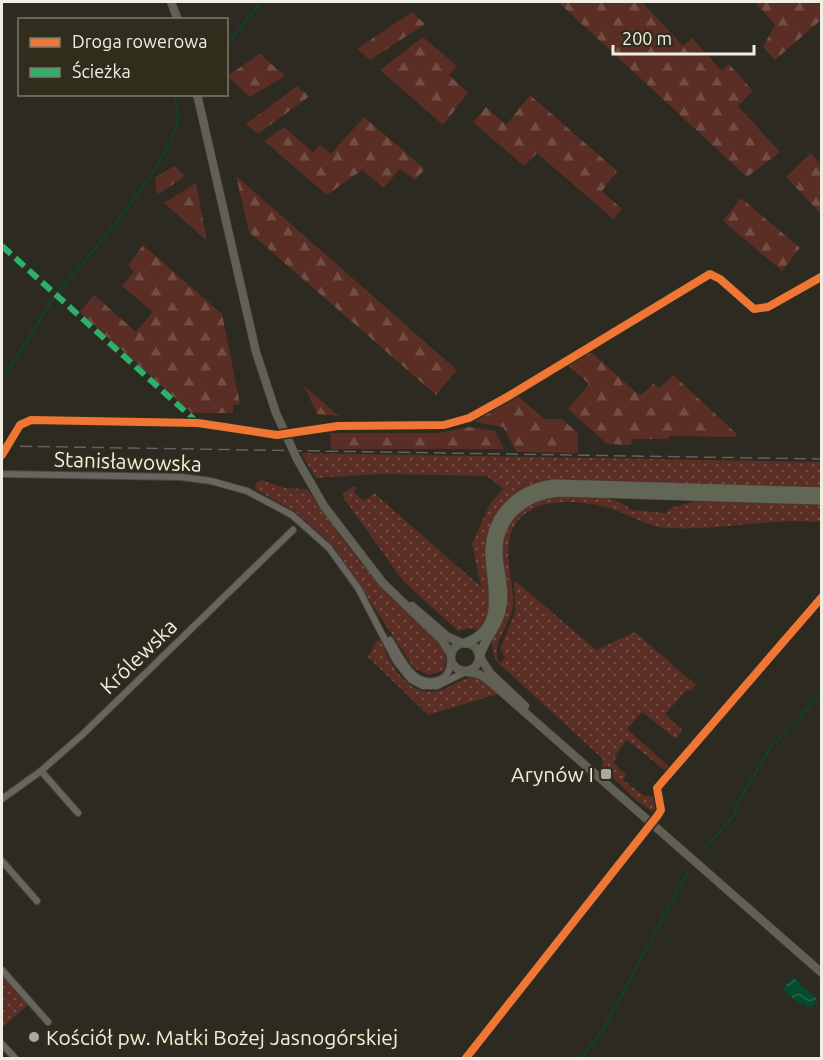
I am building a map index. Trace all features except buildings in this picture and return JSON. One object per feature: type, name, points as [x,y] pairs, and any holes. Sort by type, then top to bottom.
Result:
[{"type":"highway","points":[[463,643],[483,632],[493,612],[495,590],[490,552],[495,527],[508,506],[532,490],[556,484],[822,492]]},
{"type":"highway","points":[[480,656],[502,609],[503,587],[498,549],[501,532],[512,513],[530,499],[563,492],[822,500]]},
{"type":"main road","points":[[171,2],[177,18]]},
{"type":"main road","points":[[197,96],[253,340],[276,413],[297,459],[324,506],[382,583],[442,640],[454,667],[484,677],[638,813],[652,822]]},
{"type":"main road","points":[[358,552],[423,616],[448,637],[475,646],[494,677],[822,973]]},
{"type":"main road","points":[[451,657],[453,649],[463,643]]},
{"type":"main road","points":[[466,672],[477,667],[480,656]]},
{"type":"street","points":[[2,455],[20,425],[31,420],[198,423],[277,435],[299,434],[338,426],[444,425],[469,418],[507,397],[710,274],[720,279],[754,309],[768,307],[821,277]]},
{"type":"street","name":"Stanisławowska","points":[[2,474],[201,479],[248,491],[283,509],[305,525],[335,554],[380,626]]},
{"type":"street","name":"Królewska","points":[[2,799],[41,771],[82,734],[293,530]]},
{"type":"street","points":[[466,1059],[661,810],[657,788],[822,597]]},
{"type":"street","points":[[380,626],[408,669],[419,679],[431,681],[445,677],[450,671],[451,657]]},
{"type":"street","points":[[380,626],[399,667],[416,683],[437,686],[466,672]]},
{"type":"street","points":[[41,771],[78,813]]},
{"type":"street","points":[[2,861],[37,901]]},
{"type":"street","points":[[2,970],[48,1022]]},
{"type":"street","points":[[2,1044],[15,1059]]},
{"type":"green space","points":[[558,2],[642,2],[683,46],[692,38],[722,71],[729,64],[753,91],[738,106],[780,152],[747,177]]},
{"type":"green space","points":[[755,2],[817,2],[821,6],[821,20],[775,60],[763,47],[775,25]]},
{"type":"green space","points":[[412,12],[425,24],[370,60],[357,49]]},
{"type":"green space","points":[[423,37],[457,66],[449,75],[468,93],[443,125],[380,70]]},
{"type":"green space","points":[[260,54],[285,76],[250,97],[228,75]]},
{"type":"green space","points":[[297,86],[309,96],[258,134],[246,124]]},
{"type":"green space","points":[[530,95],[617,171],[602,191],[622,209],[613,219],[537,153],[524,166],[473,122],[486,107],[506,125]]},
{"type":"green space","points":[[364,117],[425,169],[415,180],[400,169],[384,188],[362,170],[327,195],[264,141],[284,127],[313,152],[320,145],[331,154]]},
{"type":"green space","points":[[811,153],[821,165],[821,214],[786,177]]},
{"type":"green space","points":[[174,166],[185,176],[159,194],[156,191],[155,178]]},
{"type":"green space","points":[[236,176],[457,370],[436,395],[249,232]]},
{"type":"green space","points":[[196,183],[207,241],[164,203]]},
{"type":"green space","points":[[741,198],[800,248],[782,271],[723,221]]},
{"type":"green space","points":[[143,245],[222,314],[240,404],[233,405],[233,413],[192,413],[80,312],[94,295],[136,332],[153,312],[122,286],[134,272],[128,266]]},
{"type":"green space","points":[[591,352],[640,396],[653,384],[659,388],[673,375],[736,433],[736,437],[669,436],[669,439],[632,439],[631,445],[607,444],[568,409],[589,384],[568,365]]},
{"type":"green space","points":[[304,386],[339,416],[317,414]]},
{"type":"green space","points":[[518,396],[544,419],[562,419],[578,433],[578,453],[517,452],[503,427],[471,421]]},
{"type":"green space","points":[[469,427],[495,431],[504,449],[331,449],[330,433],[439,433]]},
{"type":"green space","points":[[301,453],[821,462],[821,490],[740,485],[553,482],[513,497],[491,581],[488,618],[479,631],[471,628],[458,631],[403,581],[343,497],[343,493],[352,487],[357,487],[354,492],[364,501],[374,493],[481,587],[472,544],[490,504],[503,489],[487,476],[382,474],[316,478]]},
{"type":"green space","points":[[261,480],[285,488],[307,489],[360,562],[444,649],[446,661],[444,671],[429,675],[414,668],[335,548],[296,512],[255,489],[256,483]]},
{"type":"green space","points":[[546,496],[603,497],[623,504],[631,510],[667,513],[668,509],[695,501],[821,504],[821,521],[817,522],[667,528],[658,527],[602,506],[559,502],[532,509],[514,527],[508,549],[513,601],[510,617],[498,646],[498,661],[501,663],[505,658],[500,649],[515,612],[514,580],[596,650],[635,632],[696,685],[690,692],[688,689],[665,714],[682,730],[676,739],[642,712],[627,729],[670,767],[666,771],[627,740],[617,753],[614,763],[626,775],[623,780],[643,795],[653,797],[657,806],[653,812],[637,801],[602,767],[603,759],[495,660],[491,639],[502,619],[501,553],[506,525],[520,509]]},
{"type":"green space","points":[[381,640],[396,670],[411,686],[432,692],[462,680],[478,677],[498,694],[428,715],[368,657],[376,641]]},
{"type":"green space","points":[[2,973],[29,1004],[2,1028]]},
{"type":"water","points":[[793,977],[818,1000],[811,1008],[802,1003],[800,1005],[783,989]]},
{"type":"waterway","points":[[228,43],[261,2]]},
{"type":"waterway","points":[[58,292],[128,207],[162,157],[173,135],[178,117],[174,96]]},
{"type":"waterway","points":[[2,380],[55,296]]},
{"type":"waterway","points":[[703,851],[736,813],[735,808],[770,748],[822,693]]},
{"type":"waterway","points":[[581,1058],[603,1030],[688,871]]},
{"type":"railway","points":[[2,446],[822,459]]},
{"type":"marked path","points":[[2,246],[198,423]]},
{"type":"cycle path","points":[[2,455],[20,425],[31,420],[198,423],[277,435],[338,426],[444,425],[469,418],[507,397],[710,274],[720,279],[754,309],[768,307],[821,277]]},
{"type":"cycle path","points":[[466,1058],[658,815],[661,810],[657,788],[822,597]]},
{"type":"place","name":"Arynów I","points":[[606,774]]},
{"type":"place","name":"Kościół pw. Matki Bożej Jasnogórskiej","points":[[34,1037]]}]
